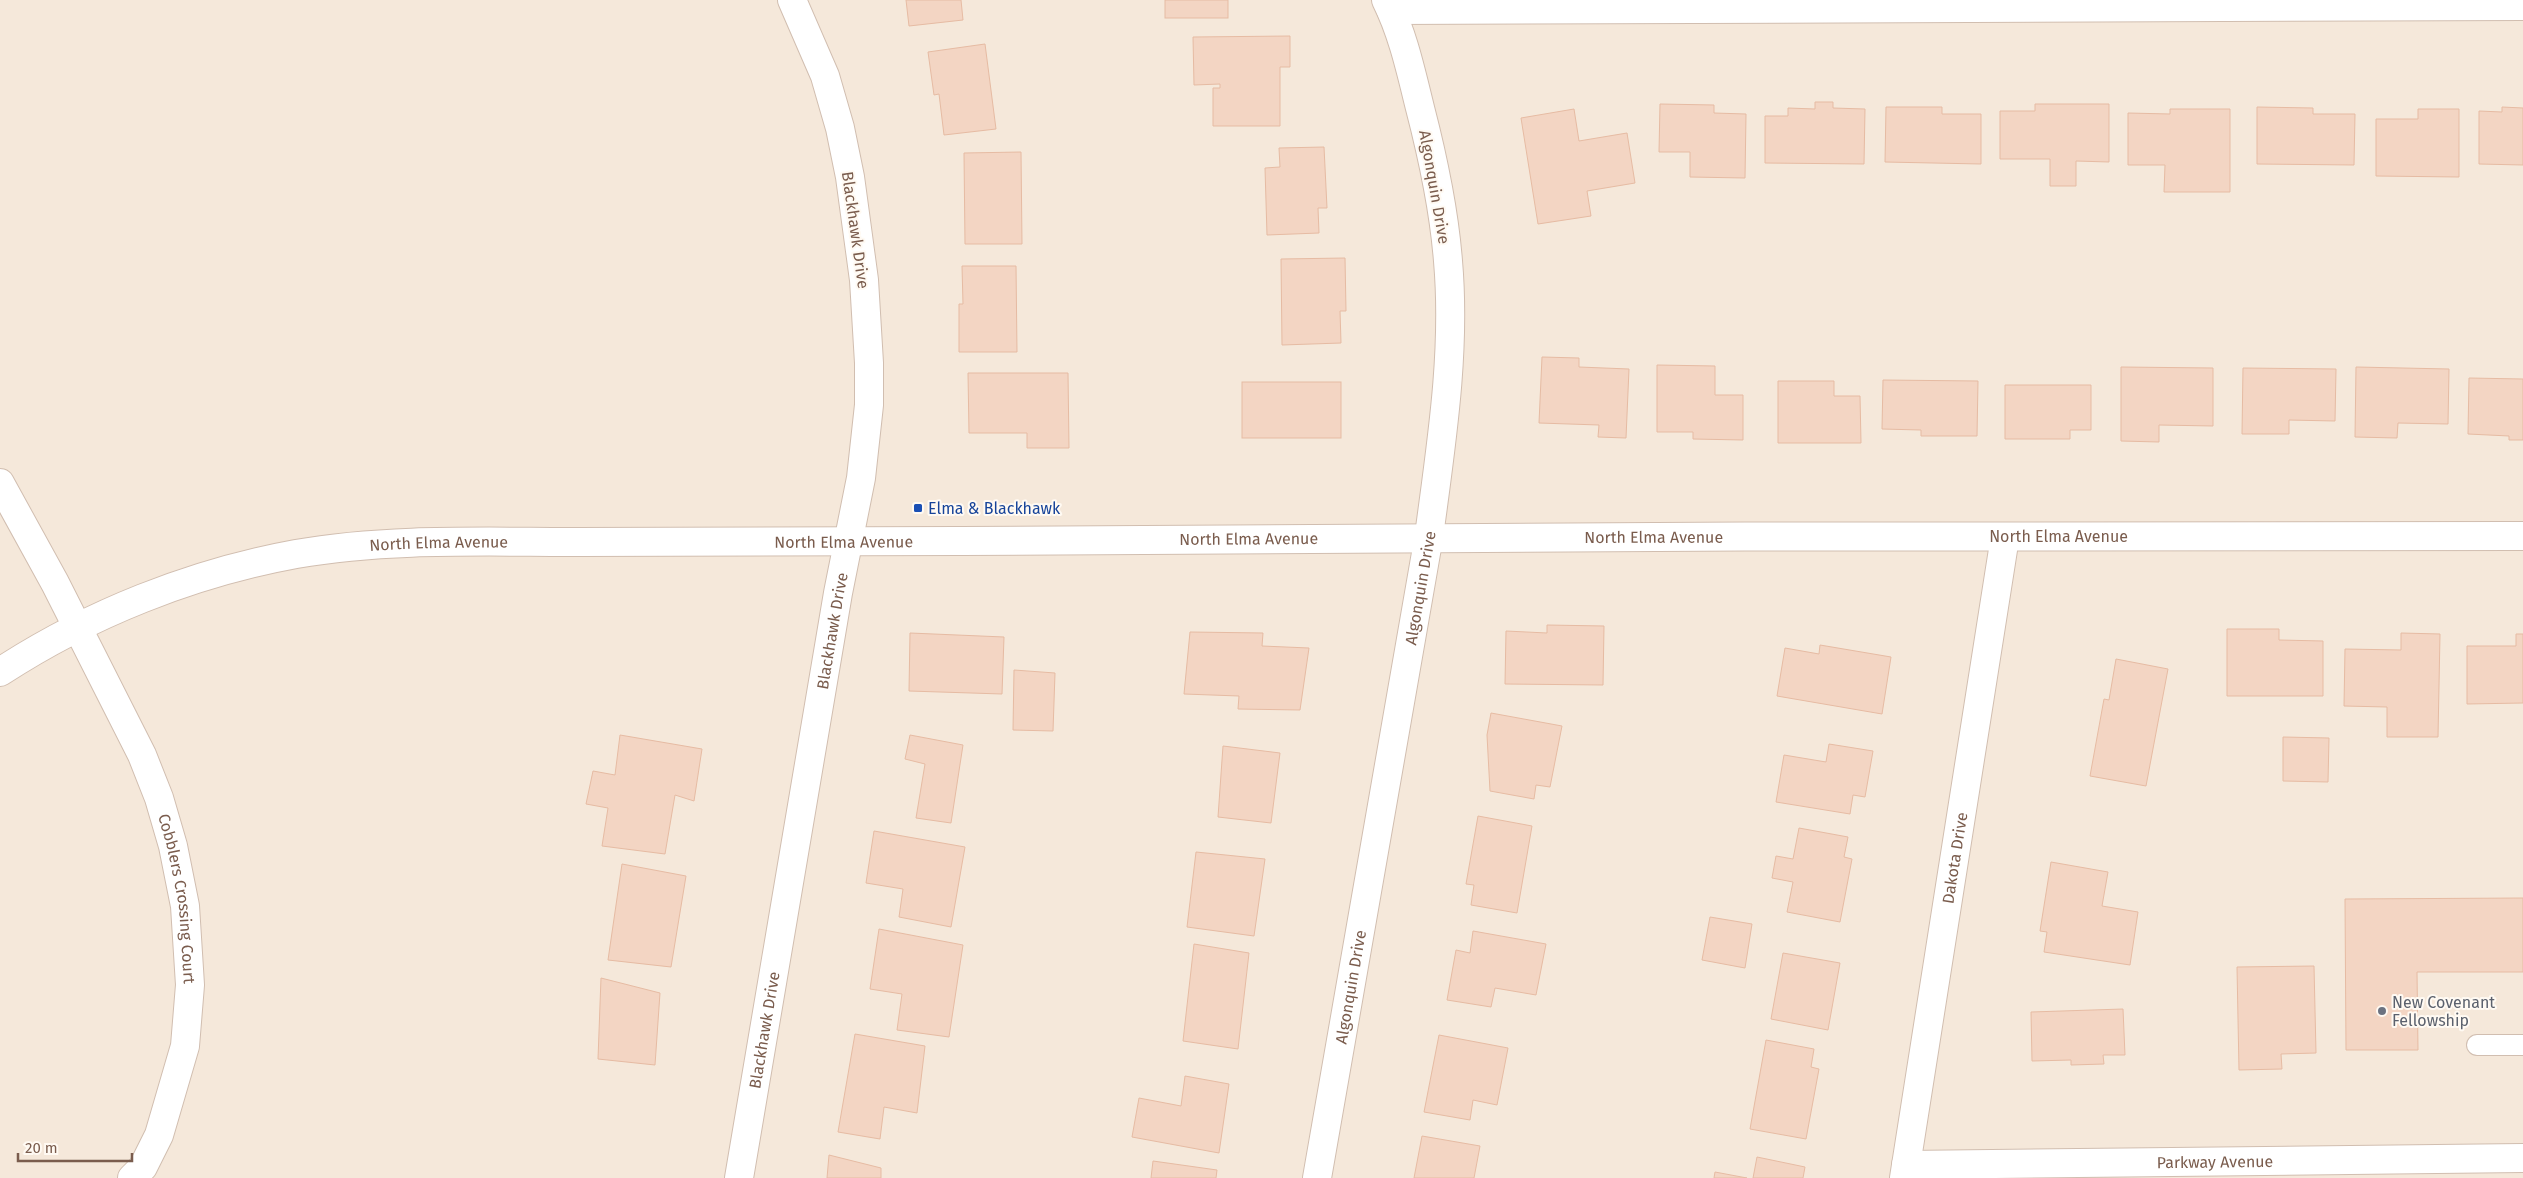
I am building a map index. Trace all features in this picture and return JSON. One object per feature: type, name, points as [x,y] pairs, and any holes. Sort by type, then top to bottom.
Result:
[{"type":"street","name":"Blackhawk Drive","points":[[739,1178],[847,543],[860,478],[868,405],[869,363],[862,251],[840,128],[825,76],[792,0]]},
{"type":"street","points":[[1388,5],[2523,6]]},
{"type":"street","name":"Algonquin Drive","points":[[1317,1178],[1429,536],[1446,402],[1450,326],[1448,261],[1427,135],[1408,61],[1388,5]]},
{"type":"street","name":"Cobblers Crossing Court","points":[[0,483],[134,737],[159,798],[173,846],[185,906],[190,985],[185,1046],[159,1135],[143,1167],[132,1178]]},
{"type":"street","name":"North Elma Avenue","points":[[0,672],[78,628],[130,604],[196,578],[291,555],[357,545],[536,542],[847,543],[1429,536],[2523,536]]},
{"type":"street","name":"Dakota Drive","points":[[1905,1171],[2005,537]]},
{"type":"street","name":"Parkway Avenue","points":[[1905,1171],[2523,1158]]},
{"type":"lane","points":[[2477,1045],[2523,1045]]},
{"type":"shaded area","points":[[0,0],[2523,0],[2523,1178],[0,1178]]},
{"type":"building","points":[[906,0],[961,0],[963,20],[909,26]]},
{"type":"building","points":[[1165,0],[1228,0],[1228,18],[1165,18]]},
{"type":"building","points":[[1290,36],[1290,67],[1280,67],[1280,126],[1213,126],[1213,88],[1220,88],[1220,84],[1194,85],[1193,37]]},
{"type":"building","points":[[985,44],[996,129],[944,135],[939,94],[934,95],[928,52]]},
{"type":"building","points":[[1815,102],[1833,102],[1833,108],[1865,109],[1864,164],[1765,163],[1765,116],[1788,116],[1788,108],[1815,109]]},
{"type":"building","points":[[1660,104],[1714,105],[1714,113],[1746,114],[1745,178],[1690,177],[1690,152],[1659,152]]},
{"type":"building","points":[[2035,104],[2109,104],[2109,162],[2076,161],[2076,186],[2050,186],[2050,159],[2000,159],[2000,111],[2035,111]]},
{"type":"building","points":[[1886,107],[1942,107],[1942,114],[1981,114],[1981,164],[1885,162]]},
{"type":"building","points":[[2257,107],[2313,108],[2313,114],[2355,114],[2354,165],[2257,164]]},
{"type":"building","points":[[2502,107],[2523,108],[2523,165],[2479,164],[2479,111],[2502,112]]},
{"type":"building","points":[[1574,109],[1579,141],[1627,133],[1635,183],[1587,191],[1591,216],[1538,224],[1521,118]]},
{"type":"building","points":[[2170,109],[2230,109],[2230,192],[2164,192],[2165,165],[2128,165],[2128,113],[2170,114]]},
{"type":"building","points":[[2418,109],[2459,109],[2459,177],[2376,176],[2376,119],[2418,119]]},
{"type":"building","points":[[1324,147],[1327,208],[1318,208],[1319,233],[1267,235],[1265,168],[1280,167],[1279,148]]},
{"type":"building","points":[[1021,152],[1022,244],[965,244],[964,153]]},
{"type":"building","points":[[1345,258],[1346,311],[1340,311],[1341,343],[1282,345],[1281,259]]},
{"type":"building","points":[[962,266],[1016,266],[1017,352],[959,352],[959,304],[963,304]]},
{"type":"building","points":[[1542,357],[1579,358],[1579,367],[1629,369],[1626,438],[1598,437],[1599,425],[1539,423]]},
{"type":"building","points":[[1657,365],[1715,366],[1715,395],[1743,395],[1743,440],[1693,439],[1693,432],[1657,432]]},
{"type":"building","points":[[2121,367],[2213,368],[2213,426],[2159,425],[2159,442],[2121,441]]},
{"type":"building","points":[[2356,367],[2449,369],[2448,424],[2398,423],[2397,438],[2355,437]]},
{"type":"building","points":[[2243,368],[2336,369],[2335,421],[2289,420],[2289,434],[2242,434]]},
{"type":"building","points":[[968,373],[1068,373],[1069,448],[1027,448],[1027,433],[969,433]]},
{"type":"building","points":[[2469,378],[2523,379],[2523,440],[2509,440],[2509,436],[2468,434]]},
{"type":"building","points":[[1883,380],[1978,381],[1977,436],[1921,436],[1921,430],[1882,429]]},
{"type":"building","points":[[1778,381],[1834,381],[1834,396],[1860,396],[1861,443],[1778,443]]},
{"type":"building","points":[[1242,382],[1341,382],[1341,438],[1242,438]]},
{"type":"building","points":[[2005,385],[2091,385],[2091,430],[2070,430],[2070,439],[2005,439]]},
{"type":"building","points":[[1547,625],[1604,626],[1603,685],[1505,684],[1506,631],[1547,633]]},
{"type":"building","points":[[2227,629],[2279,629],[2279,640],[2323,641],[2323,696],[2227,696]]},
{"type":"building","points":[[1190,632],[1263,633],[1262,646],[1309,648],[1300,710],[1238,709],[1239,696],[1184,694]]},
{"type":"building","points":[[910,633],[1004,637],[1002,694],[909,691]]},
{"type":"building","points":[[2401,633],[2440,634],[2438,737],[2387,737],[2387,707],[2344,706],[2345,649],[2401,650]]},
{"type":"building","points":[[2516,634],[2523,634],[2523,703],[2467,704],[2467,646],[2516,646]]},
{"type":"building","points":[[1820,645],[1891,657],[1882,714],[1777,696],[1785,648],[1819,654]]},
{"type":"building","points":[[2116,659],[2168,669],[2146,786],[2090,776],[2104,699],[2109,700]]},
{"type":"building","points":[[1014,670],[1055,673],[1053,731],[1013,730]]},
{"type":"building","points":[[1491,713],[1562,726],[1550,787],[1536,785],[1534,799],[1490,791],[1487,735]]},
{"type":"building","points":[[620,735],[702,749],[694,801],[675,795],[665,854],[602,846],[608,808],[586,804],[593,771],[615,775]]},
{"type":"building","points":[[910,735],[963,745],[951,823],[916,818],[925,764],[905,759]]},
{"type":"building","points":[[2283,737],[2329,738],[2328,782],[2283,781]]},
{"type":"building","points":[[1829,744],[1873,751],[1865,797],[1853,795],[1850,814],[1776,802],[1784,755],[1826,762]]},
{"type":"building","points":[[1223,746],[1280,753],[1271,823],[1218,817]]},
{"type":"building","points":[[1478,816],[1532,826],[1517,913],[1471,905],[1474,885],[1466,884]]},
{"type":"building","points":[[1799,828],[1848,837],[1844,857],[1852,859],[1840,922],[1787,912],[1793,882],[1772,878],[1776,856],[1793,859]]},
{"type":"building","points":[[874,831],[965,847],[951,927],[899,917],[903,889],[866,883]]},
{"type":"building","points":[[1196,852],[1265,859],[1254,936],[1187,927]]},
{"type":"building","points":[[2051,862],[2108,872],[2102,906],[2138,912],[2130,965],[2044,952],[2047,932],[2040,931]]},
{"type":"building","points":[[622,864],[686,876],[671,967],[608,960]]},
{"type":"building","name":"New Covenant Fellowship","points":[[2523,898],[2523,972],[2417,972],[2418,1050],[2346,1050],[2345,899]]},
{"type":"building","points":[[1710,917],[1752,924],[1745,968],[1702,960]]},
{"type":"building","points":[[879,929],[963,945],[949,1037],[897,1030],[902,994],[870,989]]},
{"type":"building","points":[[1473,931],[1546,944],[1536,995],[1495,988],[1491,1007],[1447,1000],[1456,950],[1470,953]]},
{"type":"building","points":[[1194,944],[1249,953],[1238,1049],[1183,1041]]},
{"type":"building","points":[[1783,953],[1840,963],[1828,1030],[1771,1019]]},
{"type":"building","points":[[2314,966],[2316,1053],[2281,1054],[2282,1069],[2239,1070],[2237,967]]},
{"type":"building","points":[[601,978],[660,993],[655,1065],[598,1059]]},
{"type":"building","points":[[2123,1009],[2125,1055],[2103,1055],[2104,1064],[2071,1065],[2071,1060],[2032,1061],[2031,1012]]},
{"type":"building","points":[[855,1034],[925,1046],[917,1113],[884,1107],[880,1139],[838,1132]]},
{"type":"building","points":[[1439,1035],[1508,1048],[1497,1105],[1473,1100],[1470,1120],[1424,1112]]},
{"type":"building","points":[[1766,1040],[1814,1049],[1811,1067],[1819,1069],[1806,1139],[1750,1129]]},
{"type":"building","points":[[1185,1076],[1229,1084],[1219,1153],[1132,1137],[1139,1098],[1181,1106]]},
{"type":"building","points":[[1422,1136],[1480,1146],[1474,1178],[1414,1178]]},
{"type":"building","points":[[829,1155],[881,1168],[881,1178],[827,1178]]},
{"type":"building","points":[[1757,1157],[1805,1167],[1803,1178],[1753,1178]]},
{"type":"building","points":[[1153,1161],[1217,1170],[1216,1178],[1151,1178]]},
{"type":"building","points":[[1715,1172],[1747,1178],[1714,1178]]},
{"type":"place","name":"Elma & Blackhawk","points":[[918,508]]},
{"type":"place","name":"New Covenant Fellowship","points":[[2382,1011]]}]
